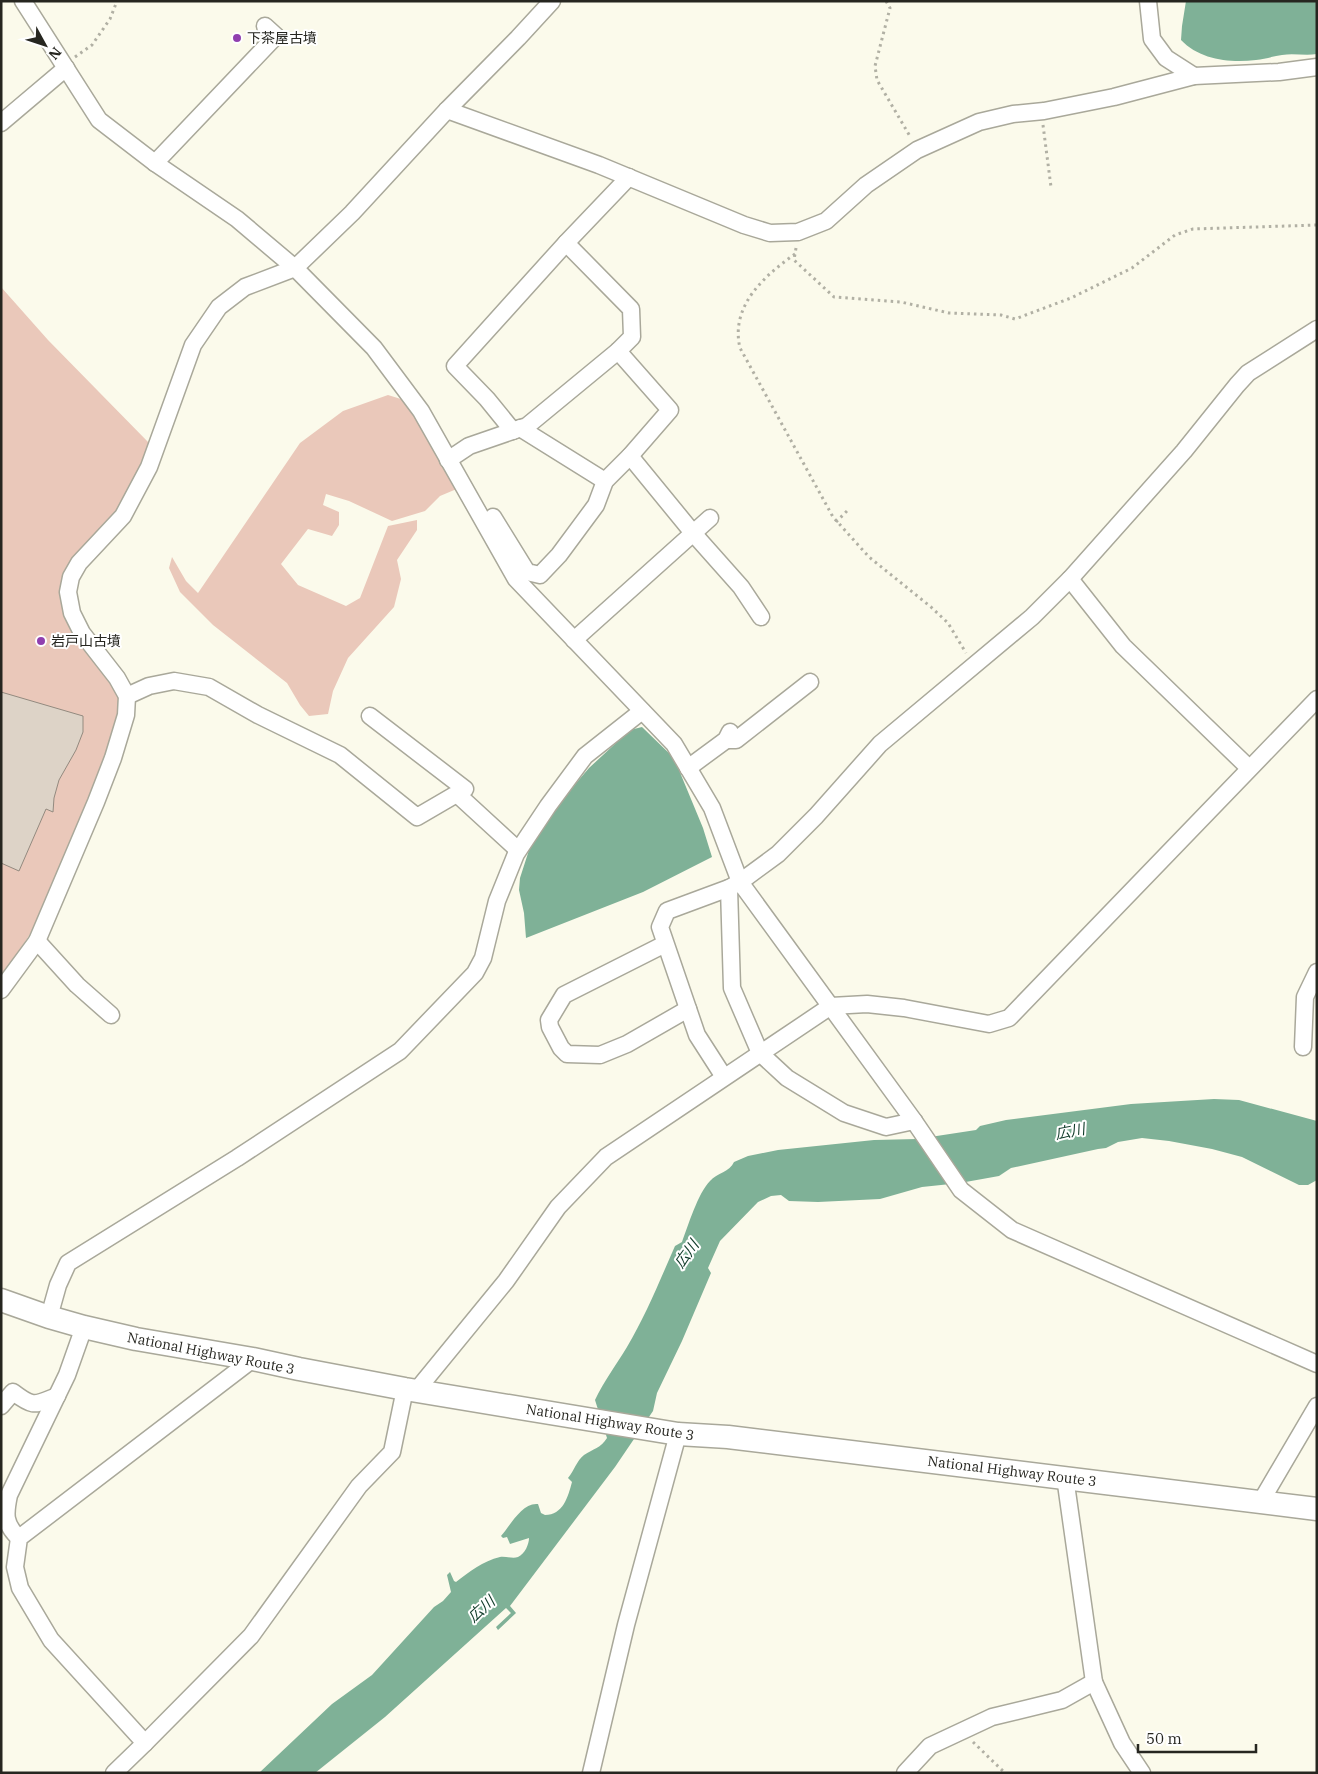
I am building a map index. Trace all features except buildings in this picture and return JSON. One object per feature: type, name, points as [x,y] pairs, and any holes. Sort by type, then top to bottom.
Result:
[{"type":"highway","name":"National Highway Route 3","points":[[1,1300],[49,1317],[136,1339],[253,1359],[411,1390],[678,1434],[728,1437],[1317,1509]]},
{"type":"street","points":[[23,1],[99,120],[155,163],[238,219],[295,268],[374,348],[421,411],[516,579],[674,744],[712,808],[735,885],[732,988],[760,1053],[787,1078],[844,1113],[886,1127],[917,1125]]},
{"type":"street","points":[[1,990],[37,941],[113,758],[126,715],[127,696],[117,678],[82,633],[72,613],[68,592],[71,577],[80,563],[123,516],[149,467],[193,345],[219,307],[244,287],[295,268],[352,213],[446,110],[552,1]]},
{"type":"street","points":[[1148,1],[1152,39],[1166,58],[1194,76]]},
{"type":"street","points":[[155,163],[276,36],[265,26]]},
{"type":"street","points":[[1,123],[65,66]]},
{"type":"street","points":[[446,110],[629,177],[744,224],[770,233],[798,232],[826,221],[866,185],[917,150],[979,122],[1013,114],[1042,111],[1114,97],[1194,76],[1279,72],[1317,67]]},
{"type":"street","points":[[605,481],[516,430],[456,366],[566,243],[629,177]]},
{"type":"street","points":[[448,460],[469,446],[527,426],[618,351],[632,337],[630,309],[566,243]]},
{"type":"street","points":[[724,1077],[697,1035],[665,944],[660,928],[668,911],[735,885],[778,854],[816,816],[880,744],[1032,617],[1070,579],[1184,451],[1248,373],[1317,329]]},
{"type":"street","points":[[465,489],[472,484],[527,572],[540,575],[559,555],[596,505],[605,481],[630,456],[670,410],[618,351]]},
{"type":"street","points":[[630,456],[693,533],[741,587],[761,617]]},
{"type":"street","points":[[574,640],[710,518]]},
{"type":"street","points":[[1070,579],[1123,646],[1250,768]]},
{"type":"street","points":[[127,696],[148,686],[174,681],[208,687],[258,715],[340,755],[417,817],[465,789],[370,716]]},
{"type":"street","points":[[688,768],[729,734],[736,740],[810,682]]},
{"type":"street","points":[[114,1773],[251,1636],[359,1486],[392,1452],[411,1390],[506,1281],[558,1207],[606,1157],[831,1006],[867,1004],[904,1008],[990,1024],[1009,1018],[1317,698]]},
{"type":"street","points":[[49,1317],[58,1285],[68,1263],[400,1052],[475,973],[482,958],[497,901],[518,850],[548,806],[585,756],[642,711]]},
{"type":"street","points":[[457,794],[518,850]]},
{"type":"street","points":[[735,885],[831,1006],[917,1125],[961,1190],[1012,1230],[1317,1364]]},
{"type":"street","points":[[37,941],[77,985],[111,1015]]},
{"type":"street","points":[[665,944],[564,995],[549,1020],[550,1027],[560,1048],[567,1054],[600,1055],[627,1044],[688,1008]]},
{"type":"street","points":[[1302,1047],[1311,1008],[1305,997],[1317,972]]},
{"type":"street","points":[[19,1538],[10,1530],[4,1518],[10,1495],[67,1375],[84,1327]]},
{"type":"street","points":[[145,1743],[51,1640],[20,1588],[15,1567],[19,1538],[253,1359]]},
{"type":"street","points":[[1,1406],[13,1392],[26,1402],[37,1404],[57,1396]]},
{"type":"street","points":[[1260,1503],[1317,1406]]},
{"type":"street","points":[[591,1773],[626,1624],[678,1434]]},
{"type":"street","points":[[1066,1477],[1094,1682],[1122,1742],[1142,1773]]},
{"type":"street","points":[[905,1773],[930,1746],[992,1717],[1062,1700],[1094,1682]]},
{"type":"path","points":[[65,66],[92,45],[110,19],[117,1]]},
{"type":"path","points":[[886,1],[890,8],[875,66],[877,80],[917,150]]},
{"type":"path","points":[[1042,111],[1051,187]]},
{"type":"path","points":[[798,232],[794,260],[834,297],[901,302],[949,313],[1001,315],[1015,319],[1071,298],[1132,268],[1176,235],[1193,229],[1317,225]]},
{"type":"path","points":[[795,253],[778,265],[753,290],[746,301],[741,316],[738,340],[740,348],[836,522],[869,557],[931,606],[948,623],[974,666]]},
{"type":"path","points":[[836,522],[849,509]]},
{"type":"path","points":[[962,1731],[1005,1773]]},
{"type":"shaded area","name":"岩戸山古墳","points":[[1,287],[48,340],[149,443],[125,501],[67,567],[61,582],[65,615],[97,667],[119,696],[121,712],[102,774],[66,858],[30,934],[1,977]]},
{"type":"shaded area","points":[[388,395],[404,400],[459,488],[440,496],[425,511],[392,521],[349,501],[326,494],[323,505],[339,512],[339,525],[332,536],[308,529],[281,564],[298,585],[346,606],[360,598],[388,526],[417,520],[417,530],[397,560],[401,579],[394,607],[348,658],[333,691],[328,714],[309,716],[287,683],[213,625],[180,592],[169,568],[172,557],[186,581],[198,593],[300,443],[343,411]]},
{"type":"water","points":[[1186,1],[1317,1],[1317,54],[1286,54],[1246,61],[1216,59],[1206,56],[1189,47],[1181,40]]},
{"type":"water","points":[[642,727],[674,758],[703,828],[712,857],[643,892],[526,938],[524,913],[519,890],[520,878],[529,850],[560,802],[589,768],[630,730]]},
{"type":"water","name":"広川","points":[[1214,1099],[1239,1100],[1317,1121],[1317,1180],[1308,1185],[1299,1185],[1242,1157],[1212,1149],[1142,1138],[1118,1142],[1106,1148],[1011,1168],[999,1176],[922,1187],[880,1199],[818,1202],[789,1201],[781,1195],[771,1196],[758,1202],[720,1241],[708,1268],[711,1273],[657,1393],[653,1411],[615,1467],[510,1606],[516,1613],[498,1630],[496,1627],[511,1613],[506,1608],[385,1717],[315,1773],[259,1773],[332,1704],[372,1675],[434,1607],[443,1601],[451,1592],[447,1575],[450,1572],[456,1582],[488,1561],[500,1557],[518,1557],[526,1549],[529,1538],[510,1544],[507,1537],[503,1538],[501,1536],[517,1516],[532,1504],[538,1504],[541,1513],[545,1515],[556,1512],[564,1504],[572,1482],[568,1478],[577,1463],[584,1455],[599,1446],[607,1438],[595,1400],[640,1322],[675,1246],[682,1242],[701,1193],[710,1181],[730,1168],[734,1162],[748,1156],[778,1150],[874,1140],[917,1139],[976,1130],[980,1126],[1006,1120],[1131,1104]]},
{"type":"place","name":"下茶屋古墳","points":[[237,38]]},
{"type":"place","name":"岩戸山古墳","points":[[41,641]]}]
